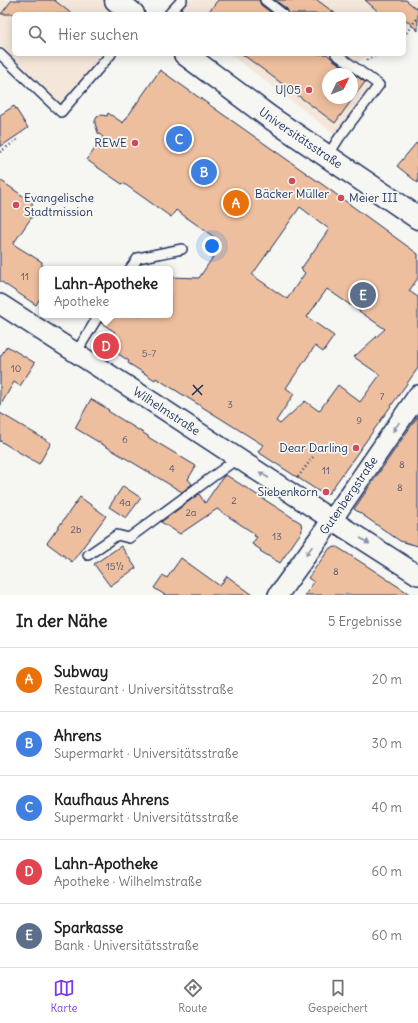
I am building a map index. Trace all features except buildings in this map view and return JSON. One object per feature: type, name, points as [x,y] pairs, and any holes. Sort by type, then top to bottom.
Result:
[{"type":"main road","points":[[116,0],[131,12]]},
{"type":"main road","name":"Universitätsstraße","points":[[188,56],[268,116],[418,218]]},
{"type":"street","name":"Wilhelmstraße","points":[[0,304],[418,575]]},
{"type":"street","name":"Gutenbergstraße","points":[[278,595],[332,520],[418,395]]},
{"type":"lane","points":[[171,12],[182,0]]},
{"type":"lane","points":[[265,0],[280,12]]},
{"type":"lane","points":[[0,54],[61,112],[110,56]]},
{"type":"lane","points":[[327,156],[379,85],[339,56]]},
{"type":"lane","points":[[132,266],[138,258],[182,250]]},
{"type":"lane","points":[[76,353],[97,318]]},
{"type":"lane","points":[[88,555],[116,535],[129,538],[238,458]]},
{"type":"path","points":[[406,33],[418,17]]},
{"type":"path","points":[[0,152],[17,140]]},
{"type":"path","points":[[289,491],[313,457]]},
{"type":"shaded area","points":[[0,0],[107,0],[122,12],[12,12],[12,56],[103,56],[61,104],[0,46]]},
{"type":"shaded area","points":[[176,0],[418,0],[418,12],[406,29],[406,12],[176,12],[173,10]]},
{"type":"shaded area","points":[[233,56],[368,56],[357,63],[383,84],[343,138],[339,137]]},
{"type":"place","name":"U|05","points":[[309,90]]},
{"type":"place","name":"Kaufhaus Ahrens","points":[[179,139]]},
{"type":"place","name":"REWE","points":[[135,143]]},
{"type":"place","name":"Ahrens","points":[[204,172]]},
{"type":"place","name":"Bäcker Müller","points":[[292,181]]},
{"type":"place","name":"Meier III","points":[[341,198]]},
{"type":"place","name":"Subway","points":[[236,203]]},
{"type":"place","name":"Evangelische Stadtmission","points":[[16,205]]},
{"type":"place","name":"Sparkasse","points":[[363,295]]},
{"type":"place","name":"Lahn-Apotheke","points":[[106,346]]},
{"type":"place","name":"Dear Darling","points":[[356,448]]},
{"type":"place","name":"Siebenkorn","points":[[326,492]]}]
